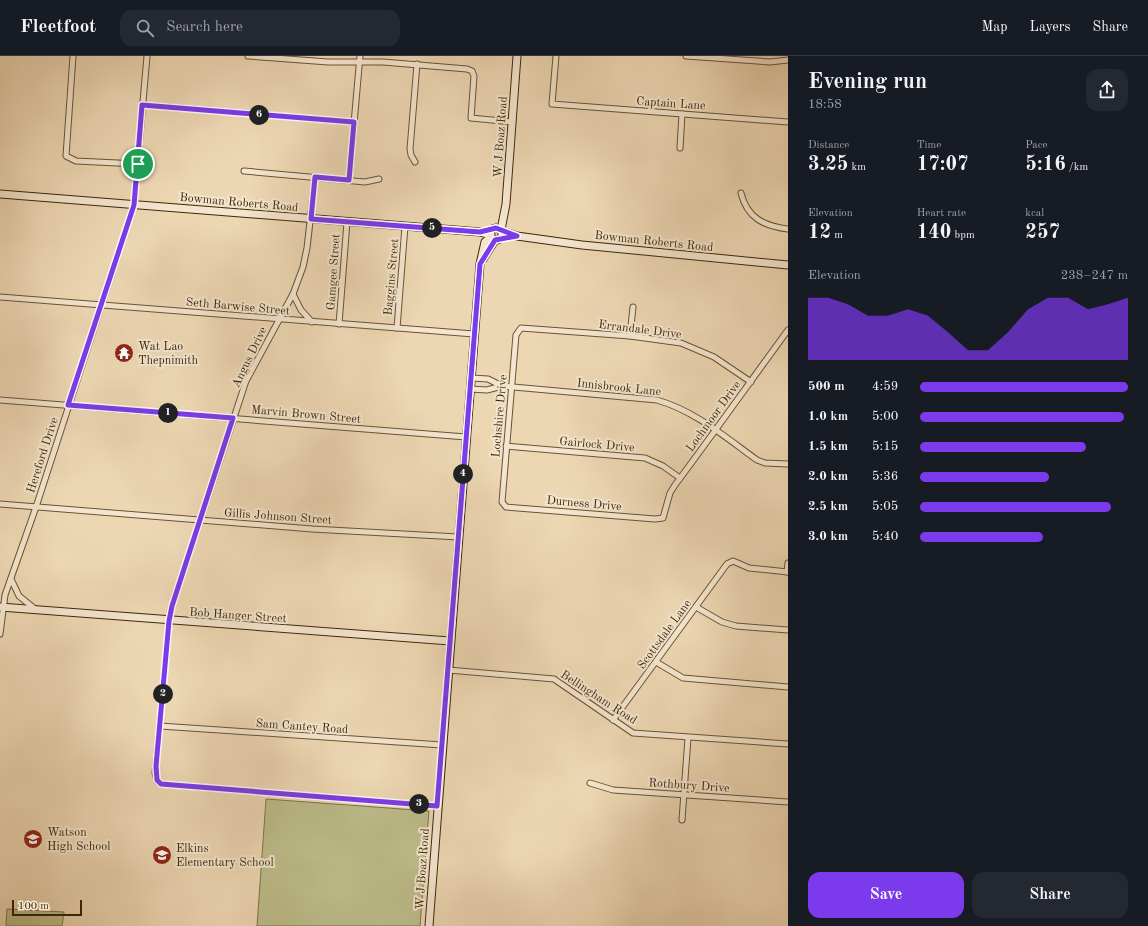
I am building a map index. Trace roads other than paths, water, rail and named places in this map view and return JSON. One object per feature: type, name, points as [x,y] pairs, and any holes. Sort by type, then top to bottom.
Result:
[{"type":"street","points":[[72,56],[66,156],[76,161],[138,164]]},
{"type":"street","name":"Hereford Drive","points":[[0,634],[1,607],[36,507],[134,205],[147,56]]},
{"type":"street","points":[[248,56],[328,62],[417,64],[464,68],[472,71],[474,76],[471,118],[512,122]]},
{"type":"street","points":[[349,180],[360,56]]},
{"type":"street","name":"W J Boaz Road","points":[[429,926],[437,806],[480,264],[496,234],[502,220],[506,204],[517,56]]},
{"type":"street","name":"Captain Lane","points":[[556,56],[552,104],[788,122]]},
{"type":"street","points":[[686,56],[770,62],[788,60]]},
{"type":"street","points":[[415,162],[411,156],[410,149],[417,64]]},
{"type":"street","points":[[142,105],[354,122]]},
{"type":"street","points":[[680,148],[682,114]]},
{"type":"street","points":[[244,171],[365,182],[379,179]]},
{"type":"street","name":"Angus Drive","points":[[315,177],[307,248],[293,294],[249,373],[172,606],[169,621],[156,766],[157,780],[161,784],[167,785],[437,806]]},
{"type":"street","points":[[741,193],[748,210],[758,221],[768,226],[788,229]]},
{"type":"street","name":"Bowman Roberts Road","points":[[0,194],[478,232],[582,245],[788,266]]},
{"type":"street","name":"Gamgee Street","points":[[339,324],[347,222]]},
{"type":"street","name":"Baggins Street","points":[[397,328],[405,226]]},
{"type":"street","points":[[293,294],[300,310],[312,322]]},
{"type":"street","name":"Seth Barwise Street","points":[[0,297],[474,334]]},
{"type":"street","points":[[630,336],[633,307]]},
{"type":"street","name":"Errandale Drive","points":[[518,329],[524,328],[664,340],[697,349],[732,367],[751,382]]},
{"type":"street","name":"Lochshire Drive","points":[[504,505],[502,497],[506,446],[516,335],[518,329]]},
{"type":"street","name":"Lochmoor Drive","points":[[663,518],[670,493],[788,330]]},
{"type":"street","name":"Innisbrook Lane","points":[[471,378],[488,379],[502,386],[657,400],[677,406],[693,414],[757,460],[765,463],[788,464]]},
{"type":"street","name":"Innisbrook Lane","points":[[470,389],[487,390],[502,386]]},
{"type":"street","name":"Marvin Brown Street","points":[[0,400],[466,437]]},
{"type":"street","name":"Gairlock Drive","points":[[506,446],[645,458],[663,466],[680,478]]},
{"type":"street","name":"Gillis Johnson Street","points":[[0,504],[312,529],[458,537]]},
{"type":"street","name":"Durness Drive","points":[[504,505],[655,519],[663,518]]},
{"type":"street","name":"Scottsdale Lane","points":[[613,720],[727,564],[733,561],[749,568],[788,572]]},
{"type":"street","points":[[788,563],[788,572]]},
{"type":"street","points":[[11,579],[19,596],[37,610]]},
{"type":"street","name":"Bob Hanger Street","points":[[1,607],[169,621],[450,641]]},
{"type":"street","points":[[696,607],[722,622],[736,626],[788,630]]},
{"type":"street","points":[[656,662],[683,678],[788,687]]},
{"type":"street","name":"Bellingham Road","points":[[448,670],[554,679],[633,733],[788,744]]},
{"type":"street","name":"Sam Cantey Road","points":[[160,726],[442,745]]},
{"type":"street","points":[[682,820],[688,738]]},
{"type":"street","name":"Rothbury Drive","points":[[590,783],[613,790],[788,802]]},
{"type":"place","name":"Wat Lao Thepnimith","points":[[124,353]]},
{"type":"place","name":"Watson High School","points":[[33,839]]},
{"type":"place","name":"Elkins Elementary School","points":[[162,855]]}]
